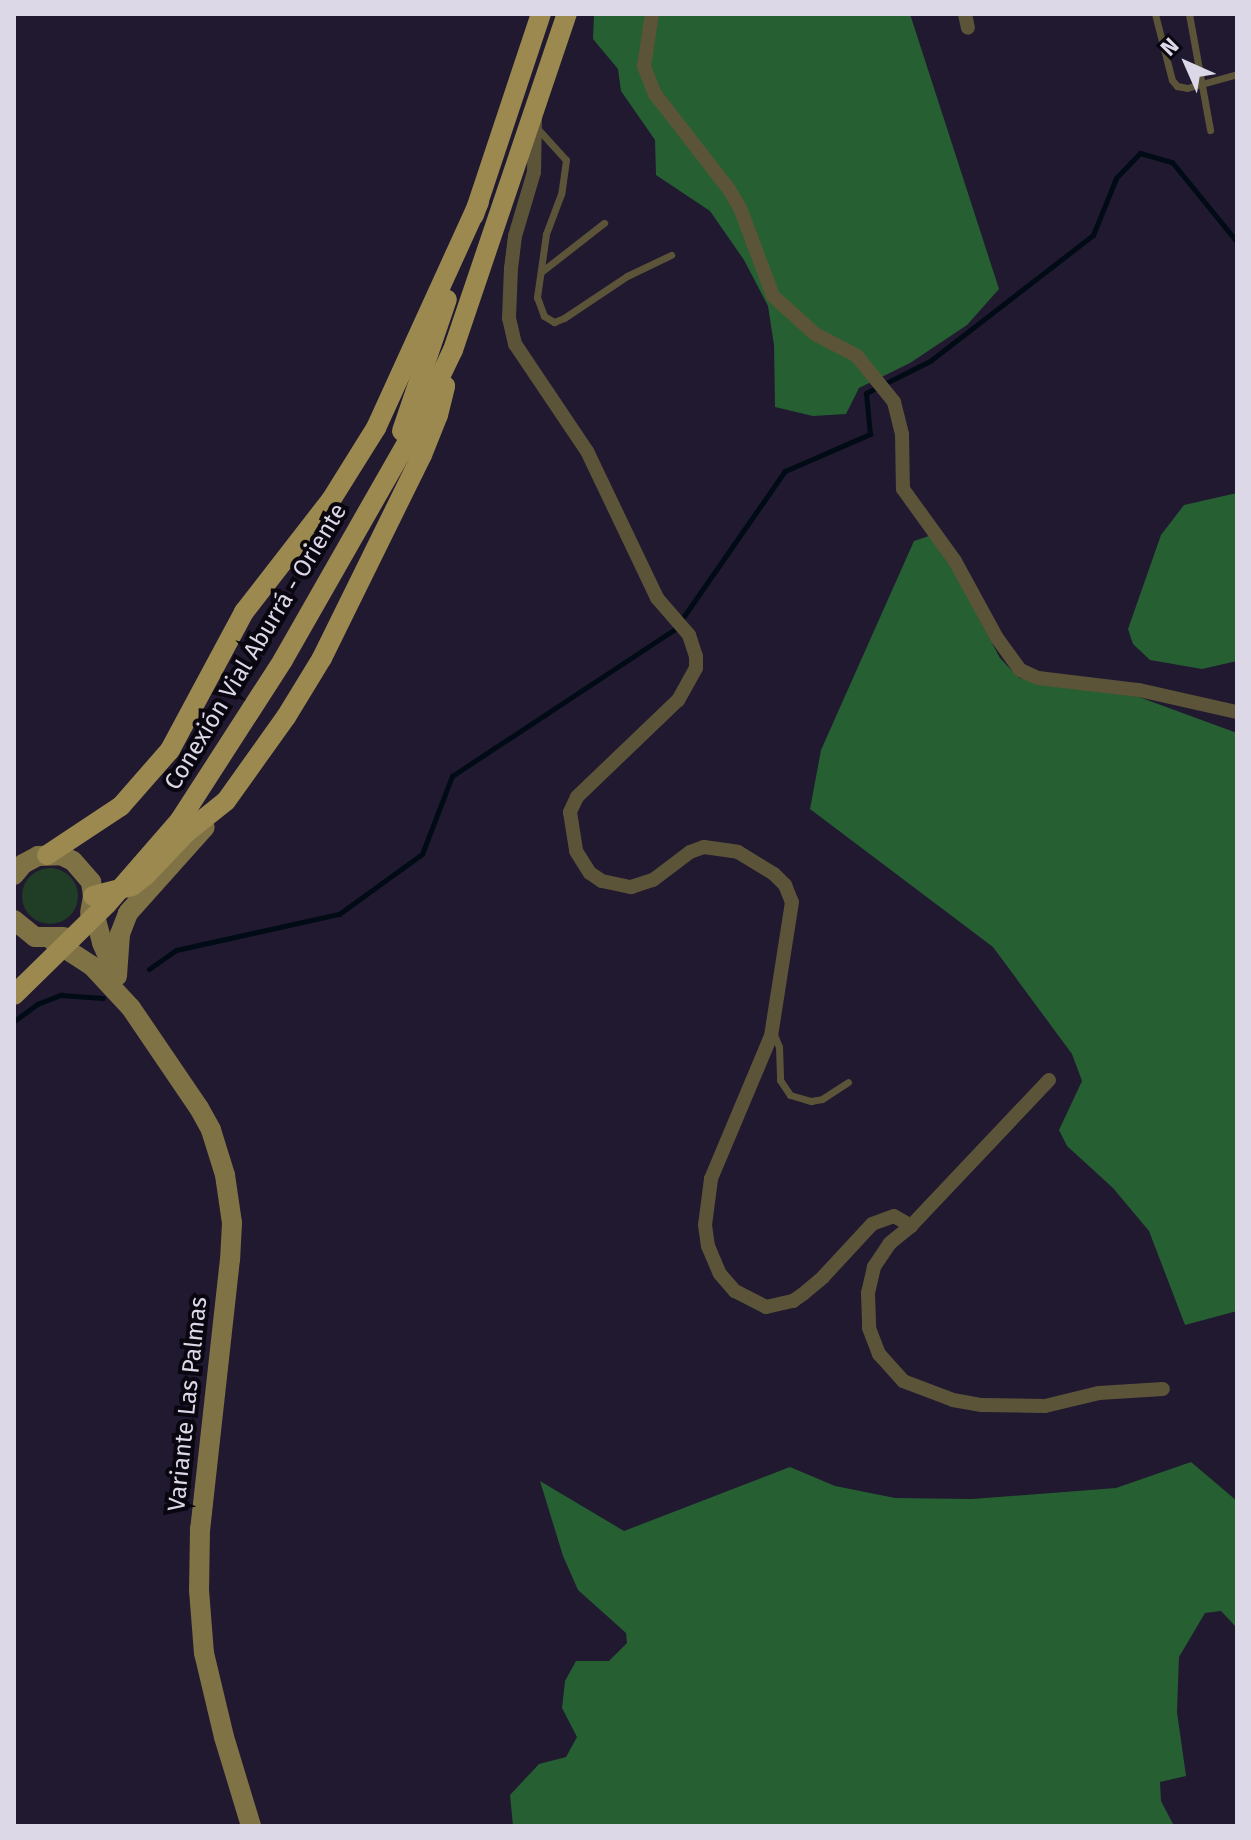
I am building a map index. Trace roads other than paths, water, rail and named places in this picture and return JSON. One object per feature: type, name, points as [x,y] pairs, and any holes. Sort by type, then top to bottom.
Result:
[{"type":"main road","points":[[376,499],[541,14]]},
{"type":"main road","points":[[117,976],[120,934],[128,913],[226,801],[286,717],[322,658],[422,455],[438,415],[453,350],[535,119],[567,14]]},
{"type":"main road","points":[[14,875],[30,859],[47,855],[121,806],[170,750],[244,612],[331,500],[363,450],[479,202]]},
{"type":"main road","points":[[376,499],[453,350]]},
{"type":"main road","name":"Conexión Vial Aburrá - Oriente","points":[[14,995],[107,904],[180,820],[283,660],[376,499]]},
{"type":"main road","points":[[52,940],[78,929],[93,901],[132,886],[226,801]]},
{"type":"main road","name":"Variante Las Palmas","points":[[47,855],[61,855],[84,870],[102,943],[131,1008]]},
{"type":"main road","name":"Variante Las Palmas","points":[[16,924],[35,937],[52,940],[92,966],[131,1008],[199,1108],[225,1175],[232,1223],[230,1259],[200,1529],[199,1590],[204,1653],[224,1737],[251,1826]]},
{"type":"street","points":[[652,14],[645,47],[646,78],[740,208],[773,296],[815,334],[857,356],[894,402],[902,434],[903,489],[955,561],[997,638],[1020,670],[1038,678],[1139,690],[1237,712]]},
{"type":"street","points":[[535,119],[534,172],[515,236],[511,268],[509,318],[515,344],[587,451],[649,583],[674,621],[689,635],[695,648],[696,668],[686,690],[577,797],[570,812],[576,851],[590,873],[602,881],[631,887],[653,880],[690,852],[704,847],[738,852],[774,874],[790,895],[792,914],[773,1030],[711,1179],[705,1225],[708,1246],[720,1274],[751,1302],[766,1307],[793,1301],[823,1277],[872,1224],[894,1216],[911,1226]]},
{"type":"street","points":[[1049,1080],[911,1226],[890,1243],[874,1267],[868,1293],[869,1328],[879,1354],[903,1381],[953,1400],[1045,1406],[1129,1389],[1163,1389]]},
{"type":"lane","points":[[1155,14],[1172,80],[1177,86],[1187,88],[1237,74]]},
{"type":"lane","points":[[1189,14],[1210,130]]},
{"type":"lane","points":[[535,119],[566,160],[561,194],[546,234],[538,305],[544,316],[554,322],[627,276],[671,255]]},
{"type":"lane","points":[[541,272],[604,223]]},
{"type":"lane","points":[[773,1030],[779,1047],[780,1080],[790,1095],[811,1101],[822,1099],[848,1082]]},
{"type":"waterway","points":[[149,969],[176,950],[339,914],[422,854],[452,776],[675,629],[785,471],[870,434],[866,393],[930,361],[1093,235],[1116,178],[1140,153],[1172,162],[1237,242]]},
{"type":"waterway","points":[[14,1021],[37,1004],[61,995],[103,998]]}]
